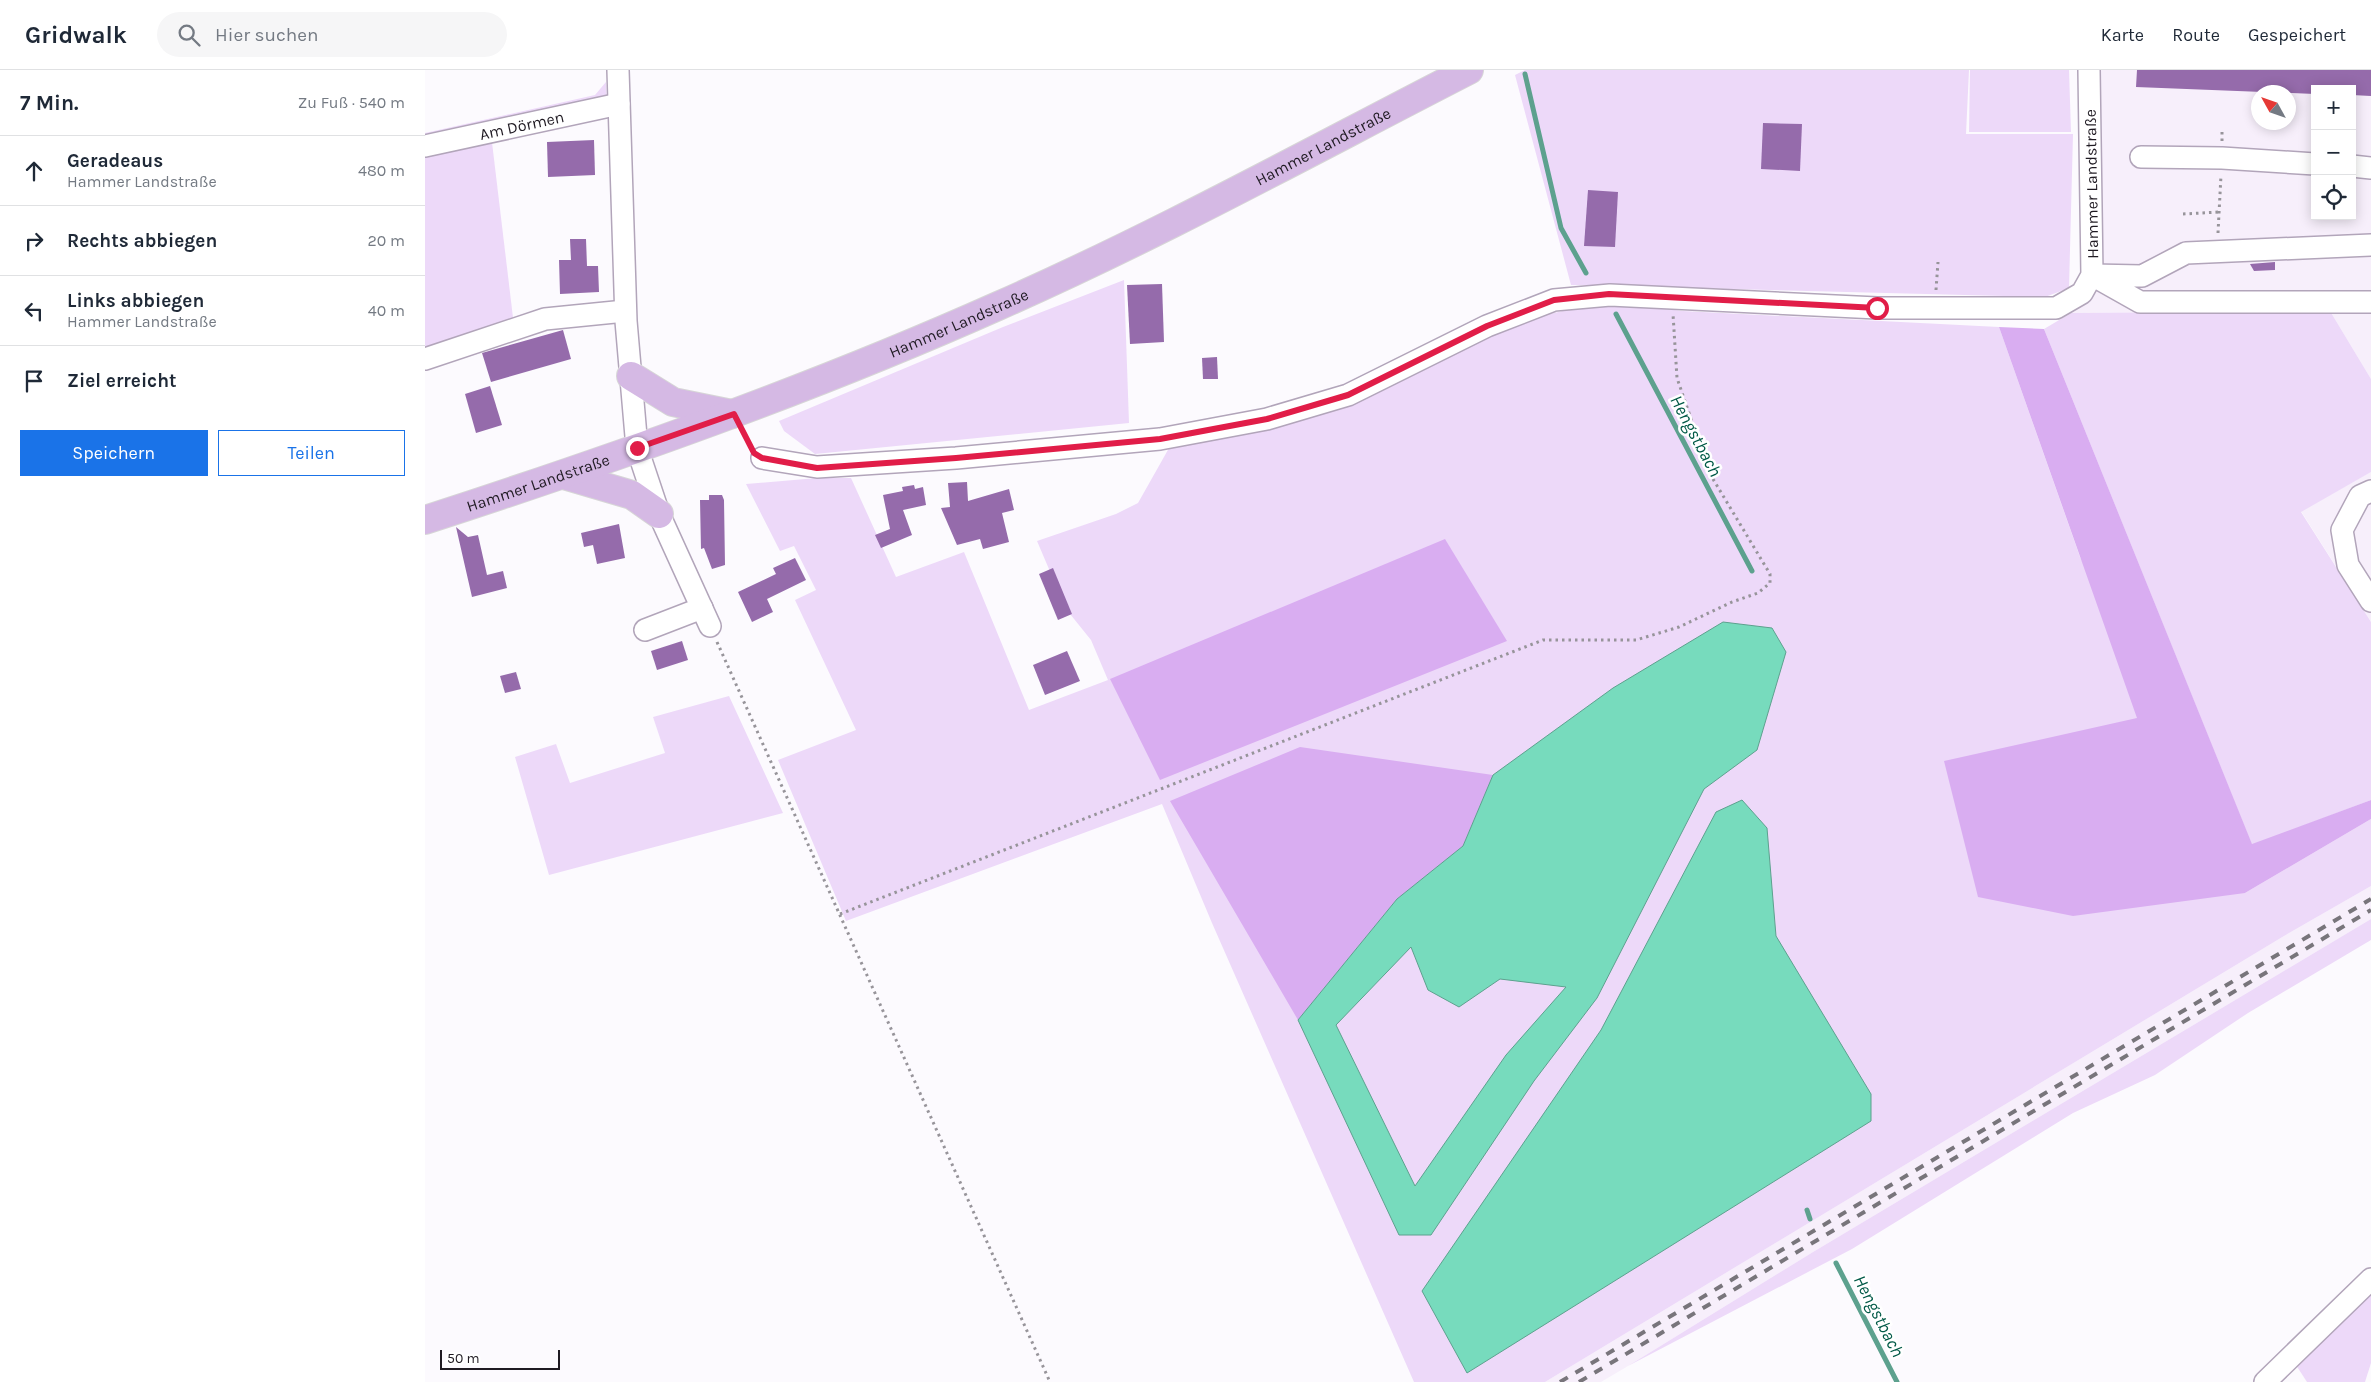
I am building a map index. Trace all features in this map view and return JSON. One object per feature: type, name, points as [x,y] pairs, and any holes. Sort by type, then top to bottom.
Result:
[{"type":"main road","name":"Hammer Landstraße","points":[[425,520],[563,475],[734,414],[999,306],[1130,244],[1469,70]]},
{"type":"main road","points":[[631,376],[673,402],[734,414]]},
{"type":"main road","points":[[563,475],[632,495],[659,514]]},
{"type":"street","points":[[617,70],[625,311],[637,448],[659,514],[706,617],[645,630]]},
{"type":"street","name":"Hammer Landstraße","points":[[762,458],[817,468],[956,458],[1160,439],[1267,419],[1348,395],[1487,326],[1554,300],[1609,294],[1877,308],[2056,308],[2082,293],[2092,274],[2089,70]]},
{"type":"street","name":"Am Dörmen","points":[[425,146],[619,104]]},
{"type":"street","points":[[2141,157],[2222,158],[2311,164]]},
{"type":"street","points":[[2356,166],[2371,168]]},
{"type":"street","points":[[2092,274],[2142,276],[2186,253],[2371,245]]},
{"type":"street","points":[[2092,274],[2140,302],[2371,302]]},
{"type":"street","points":[[425,359],[545,319],[625,311]]},
{"type":"street","points":[[2371,491],[2360,496],[2342,530],[2348,565],[2371,601]]},
{"type":"street","points":[[2265,1382],[2371,1279]]},
{"type":"path","points":[[2217,252],[2222,129]]},
{"type":"path","points":[[2183,214],[2219,212]]},
{"type":"path","points":[[1935,308],[1938,262]]},
{"type":"path","points":[[840,914],[1543,640],[1636,640],[1679,627],[1732,602],[1758,593],[1770,583],[1770,574],[1710,474],[1677,378],[1673,322],[1675,298]]},
{"type":"path","points":[[734,414],[754,453],[762,458]]},
{"type":"path","points":[[706,617],[1050,1382]]},
{"type":"shaded area","points":[[1525,70],[1969,70],[1966,134],[2073,134],[2069,288],[2045,297],[1571,285],[1515,75]]},
{"type":"shaded area","points":[[1970,70],[2069,70],[2071,132],[1969,132]]},
{"type":"shaded area","points":[[2101,70],[2371,70],[2371,379],[2330,311],[2071,313],[2093,292]]},
{"type":"shaded area","points":[[606,82],[607,102],[425,145],[425,133],[595,95]]},
{"type":"shaded area","points":[[491,134],[514,326],[425,356],[425,149]]},
{"type":"shaded area","points":[[1124,280],[1129,423],[815,454],[784,431],[779,421],[1003,327]]},
{"type":"shaded area","points":[[1593,304],[1623,304],[1683,311],[1999,327],[2080,557],[2245,893],[2371,819],[2371,886],[2284,936],[1545,1382],[1414,1382],[1212,923],[1162,804],[846,921],[778,760],[856,730],[795,600],[816,590],[794,546],[780,551],[746,484],[817,478],[851,478],[896,577],[964,552],[1029,710],[1108,680],[1091,640],[1066,609],[1037,541],[1116,514],[1138,503],[1173,441],[1220,435],[1528,319]]},
{"type":"shaded area","points":[[2330,311],[2371,379],[2371,472],[2301,512],[2371,622],[2371,800],[2252,845],[2044,329],[2071,313]]},
{"type":"shaded area","points":[[1999,327],[2044,329],[2252,844],[2371,800],[2371,819],[2245,893],[2073,916],[1978,897],[1944,761],[2137,718]]},
{"type":"shaded area","points":[[2371,472],[2371,622],[2301,511]]},
{"type":"shaded area","points":[[1445,539],[1507,641],[1160,780],[1110,679]]},
{"type":"shaded area","points":[[1723,622],[1772,628],[1786,652],[1757,750],[1704,789],[1597,998],[1534,1081],[1431,1235],[1399,1235],[1298,1020],[1397,899],[1463,846],[1493,775],[1613,688]],"holes":[[[1411,947],[1428,990],[1459,1007],[1500,979],[1566,987],[1506,1055],[1415,1186],[1336,1025]]]},
{"type":"shaded area","points":[[729,696],[783,813],[549,875],[515,757],[556,744],[570,783],[665,753],[653,717]]},
{"type":"shaded area","points":[[1300,747],[1493,775],[1463,846],[1397,899],[1298,1020],[1170,801]]},
{"type":"shaded area","points":[[1742,800],[1767,828],[1776,936],[1871,1094],[1871,1121],[1467,1373],[1422,1291],[1601,1030],[1716,812]]},
{"type":"shaded area","points":[[2371,886],[2371,919],[1813,1252],[1628,1366],[1601,1382],[1545,1382],[2284,936]]},
{"type":"shaded area","points":[[2371,919],[2371,940],[2248,1013],[2155,1075],[2073,1113],[1852,1249],[1628,1366],[1813,1252]]},
{"type":"shaded area","points":[[2371,1288],[2371,1363],[2365,1382],[2307,1382],[2294,1362]]},
{"type":"building","points":[[2137,70],[2371,70],[2371,96],[2356,95],[2356,85],[2311,85],[2311,94],[2296,93],[2296,85],[2251,85],[2251,91],[2136,87]]},
{"type":"building","points":[[1763,123],[1802,124],[1800,171],[1761,169]]},
{"type":"building","points":[[594,140],[595,175],[548,177],[547,142]]},
{"type":"building","points":[[1588,190],[1618,192],[1615,247],[1584,246]]},
{"type":"building","points":[[570,239],[586,239],[587,266],[598,266],[599,292],[560,294],[559,260],[571,260]]},
{"type":"building","points":[[2275,262],[2275,270],[2254,271],[2250,264]]},
{"type":"building","points":[[1162,284],[1164,342],[1130,344],[1127,285]]},
{"type":"building","points":[[563,330],[571,359],[491,382],[482,353]]},
{"type":"building","points":[[1217,357],[1218,379],[1203,379],[1202,358]]},
{"type":"building","points":[[490,386],[502,425],[476,433],[465,394]]},
{"type":"building","points":[[967,482],[968,501],[1009,489],[1014,510],[1002,513],[1009,542],[983,549],[980,539],[957,545],[941,508],[950,507],[948,483]]},
{"type":"building","points":[[914,485],[915,489],[923,487],[926,505],[903,510],[912,535],[881,548],[875,535],[890,529],[883,495],[903,491],[902,487]]},
{"type":"building","points":[[709,495],[722,495],[724,500],[725,565],[712,569],[704,548],[701,549],[700,500],[709,500]]},
{"type":"building","points":[[619,524],[625,558],[597,564],[593,545],[584,547],[581,533]]},
{"type":"building","points":[[456,527],[468,537],[478,535],[487,575],[503,571],[507,588],[472,597]]},
{"type":"building","points":[[795,558],[806,580],[767,599],[773,612],[752,622],[738,592],[776,574],[773,568]]},
{"type":"building","points":[[1053,568],[1072,614],[1058,620],[1039,574]]},
{"type":"building","points":[[682,641],[688,660],[657,670],[651,651]]},
{"type":"building","points":[[1067,651],[1080,681],[1045,695],[1033,665]]},
{"type":"building","points":[[516,672],[521,689],[505,693],[500,676]]},
{"type":"waterway","name":"Hengstbach","points":[[1525,74],[1561,228],[1586,273]]},
{"type":"waterway","name":"Hengstbach","points":[[1616,314],[1752,571]]},
{"type":"waterway","name":"Hengstbach","points":[[1807,1210],[1810,1219]]},
{"type":"waterway","name":"Hengstbach","points":[[1836,1263],[1897,1382]]},
{"type":"railway","points":[[1560,1382],[2371,899]]},
{"type":"railway","points":[[1579,1382],[2371,910]]},
{"type":"route","points":[[637,448],[734,414],[754,453],[762,458],[817,468],[956,458],[1160,439],[1267,419],[1348,395],[1487,326],[1554,300],[1609,294],[1877,308]]}]
